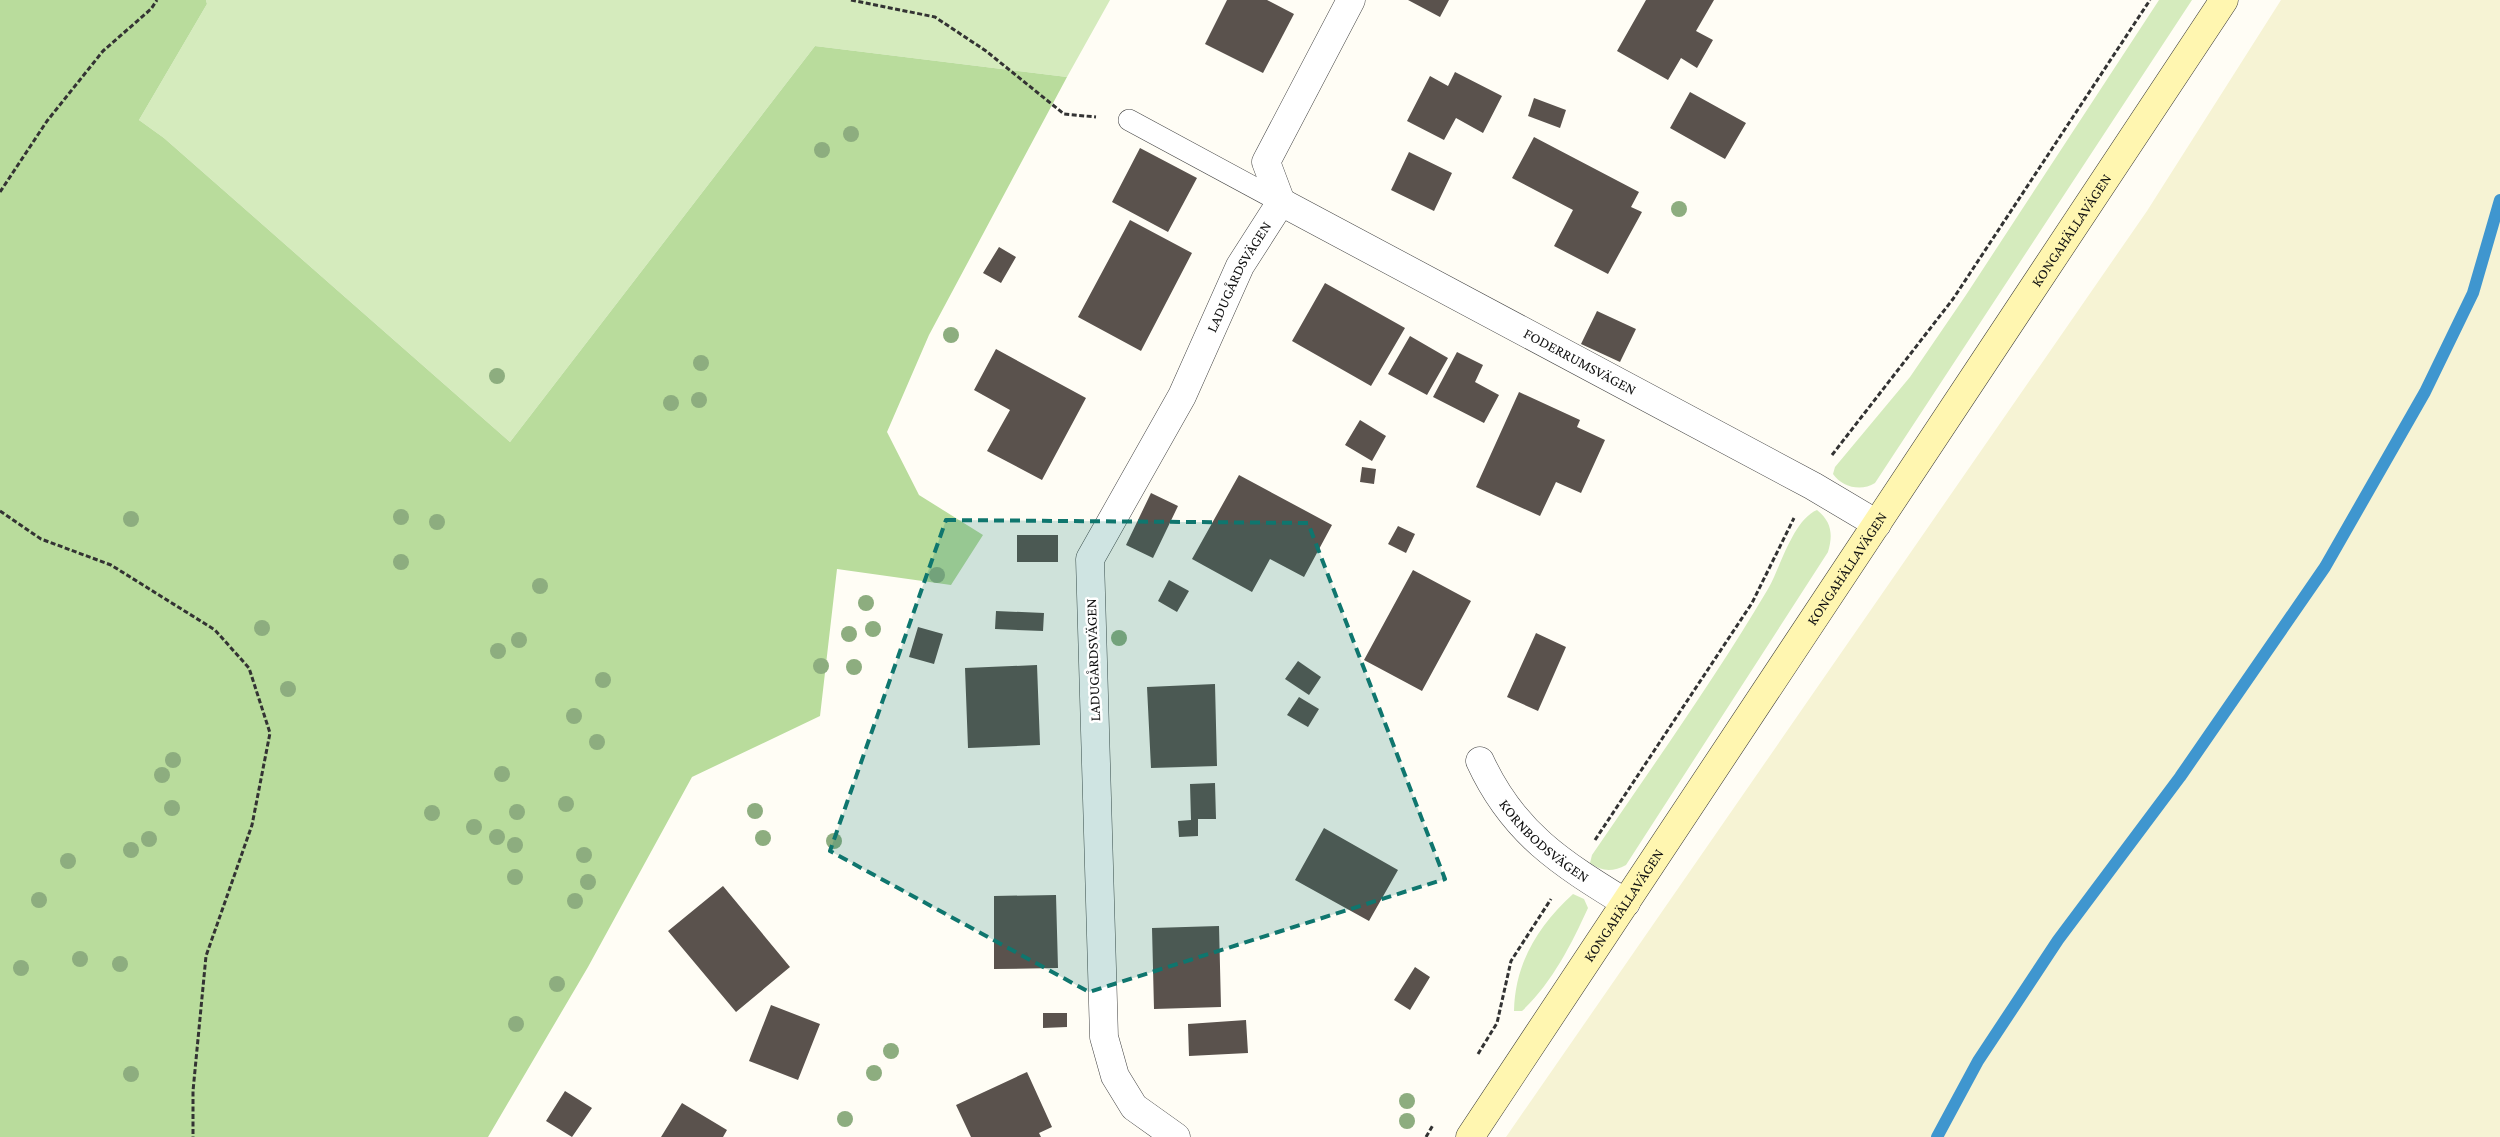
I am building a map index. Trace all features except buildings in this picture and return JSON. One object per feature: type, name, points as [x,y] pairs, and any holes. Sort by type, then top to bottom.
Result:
[{"type":"street","points":[[1281,202],[1266,162],[1351,0]]},
{"type":"street","name":"KONGAHÄLLAVÄGEN","points":[[1470,1137],[2224,0]]},
{"type":"street","name":"FODERRUMSVÄGEN","points":[[1281,202],[1813,486],[1878,524]]},
{"type":"street","name":"LADUGÅRDSVÄGEN","points":[[1176,1137],[1134,1107],[1115,1076],[1104,1037],[1090,559],[1182,396],[1240,266],[1281,202]]},
{"type":"street","name":"KORNBODSVÄGEN","points":[[1480,761],[1494,790],[1521,826],[1544,848],[1572,870],[1626,904]]},
{"type":"lane","points":[[1129,120],[1281,202]]},
{"type":"path","points":[[0,192],[47,121],[103,51],[151,9],[157,0]]},
{"type":"path","points":[[851,0],[935,17],[986,51],[1064,114],[1129,120]]},
{"type":"path","points":[[1476,1056],[1497,1022],[1510,961],[1752,602],[1796,514],[1841,442],[1953,299],[2150,0]]},
{"type":"path","points":[[0,511],[41,538],[111,566],[215,630],[249,668],[270,733],[252,825],[206,956],[193,1091],[193,1137]]},
{"type":"path","points":[[1426,1137],[1436,1121]]},
{"type":"highlighted area","points":[[946,520],[1308,523],[1445,879],[1089,992],[830,851]]},
{"type":"shaded area","points":[[2281,0],[2500,0],[2500,1137],[1506,1137],[2147,211]]},
{"type":"green space","points":[[0,0],[206,0],[207,4],[139,120],[164,138],[510,442],[815,46],[1067,77],[929,335],[887,432],[919,495],[983,535],[951,585],[837,569],[820,716],[692,777],[588,967],[488,1137],[0,1137]]},
{"type":"green space","points":[[206,0],[1110,0],[1067,77],[815,46],[510,442],[164,138],[139,120],[207,4]]},
{"type":"green space","points":[[2159,0],[2192,0],[1875,483],[1858,488],[1841,482],[1833,474],[1835,467],[1910,377],[1966,295]]},
{"type":"green space","points":[[1817,510],[1826,519],[1830,529],[1828,552],[1626,865],[1608,870],[1594,866],[1590,863],[1592,855],[1726,657],[1768,589],[1794,533],[1809,515]]},
{"type":"green space","points":[[1573,894],[1584,899],[1588,908],[1575,936],[1543,988],[1522,1011],[1514,1011],[1519,977],[1531,946],[1549,919]]},
{"type":"waterway","points":[[1937,1137],[1978,1061],[2058,940],[2180,777],[2325,567],[2425,392],[2473,293],[2500,200]]}]
